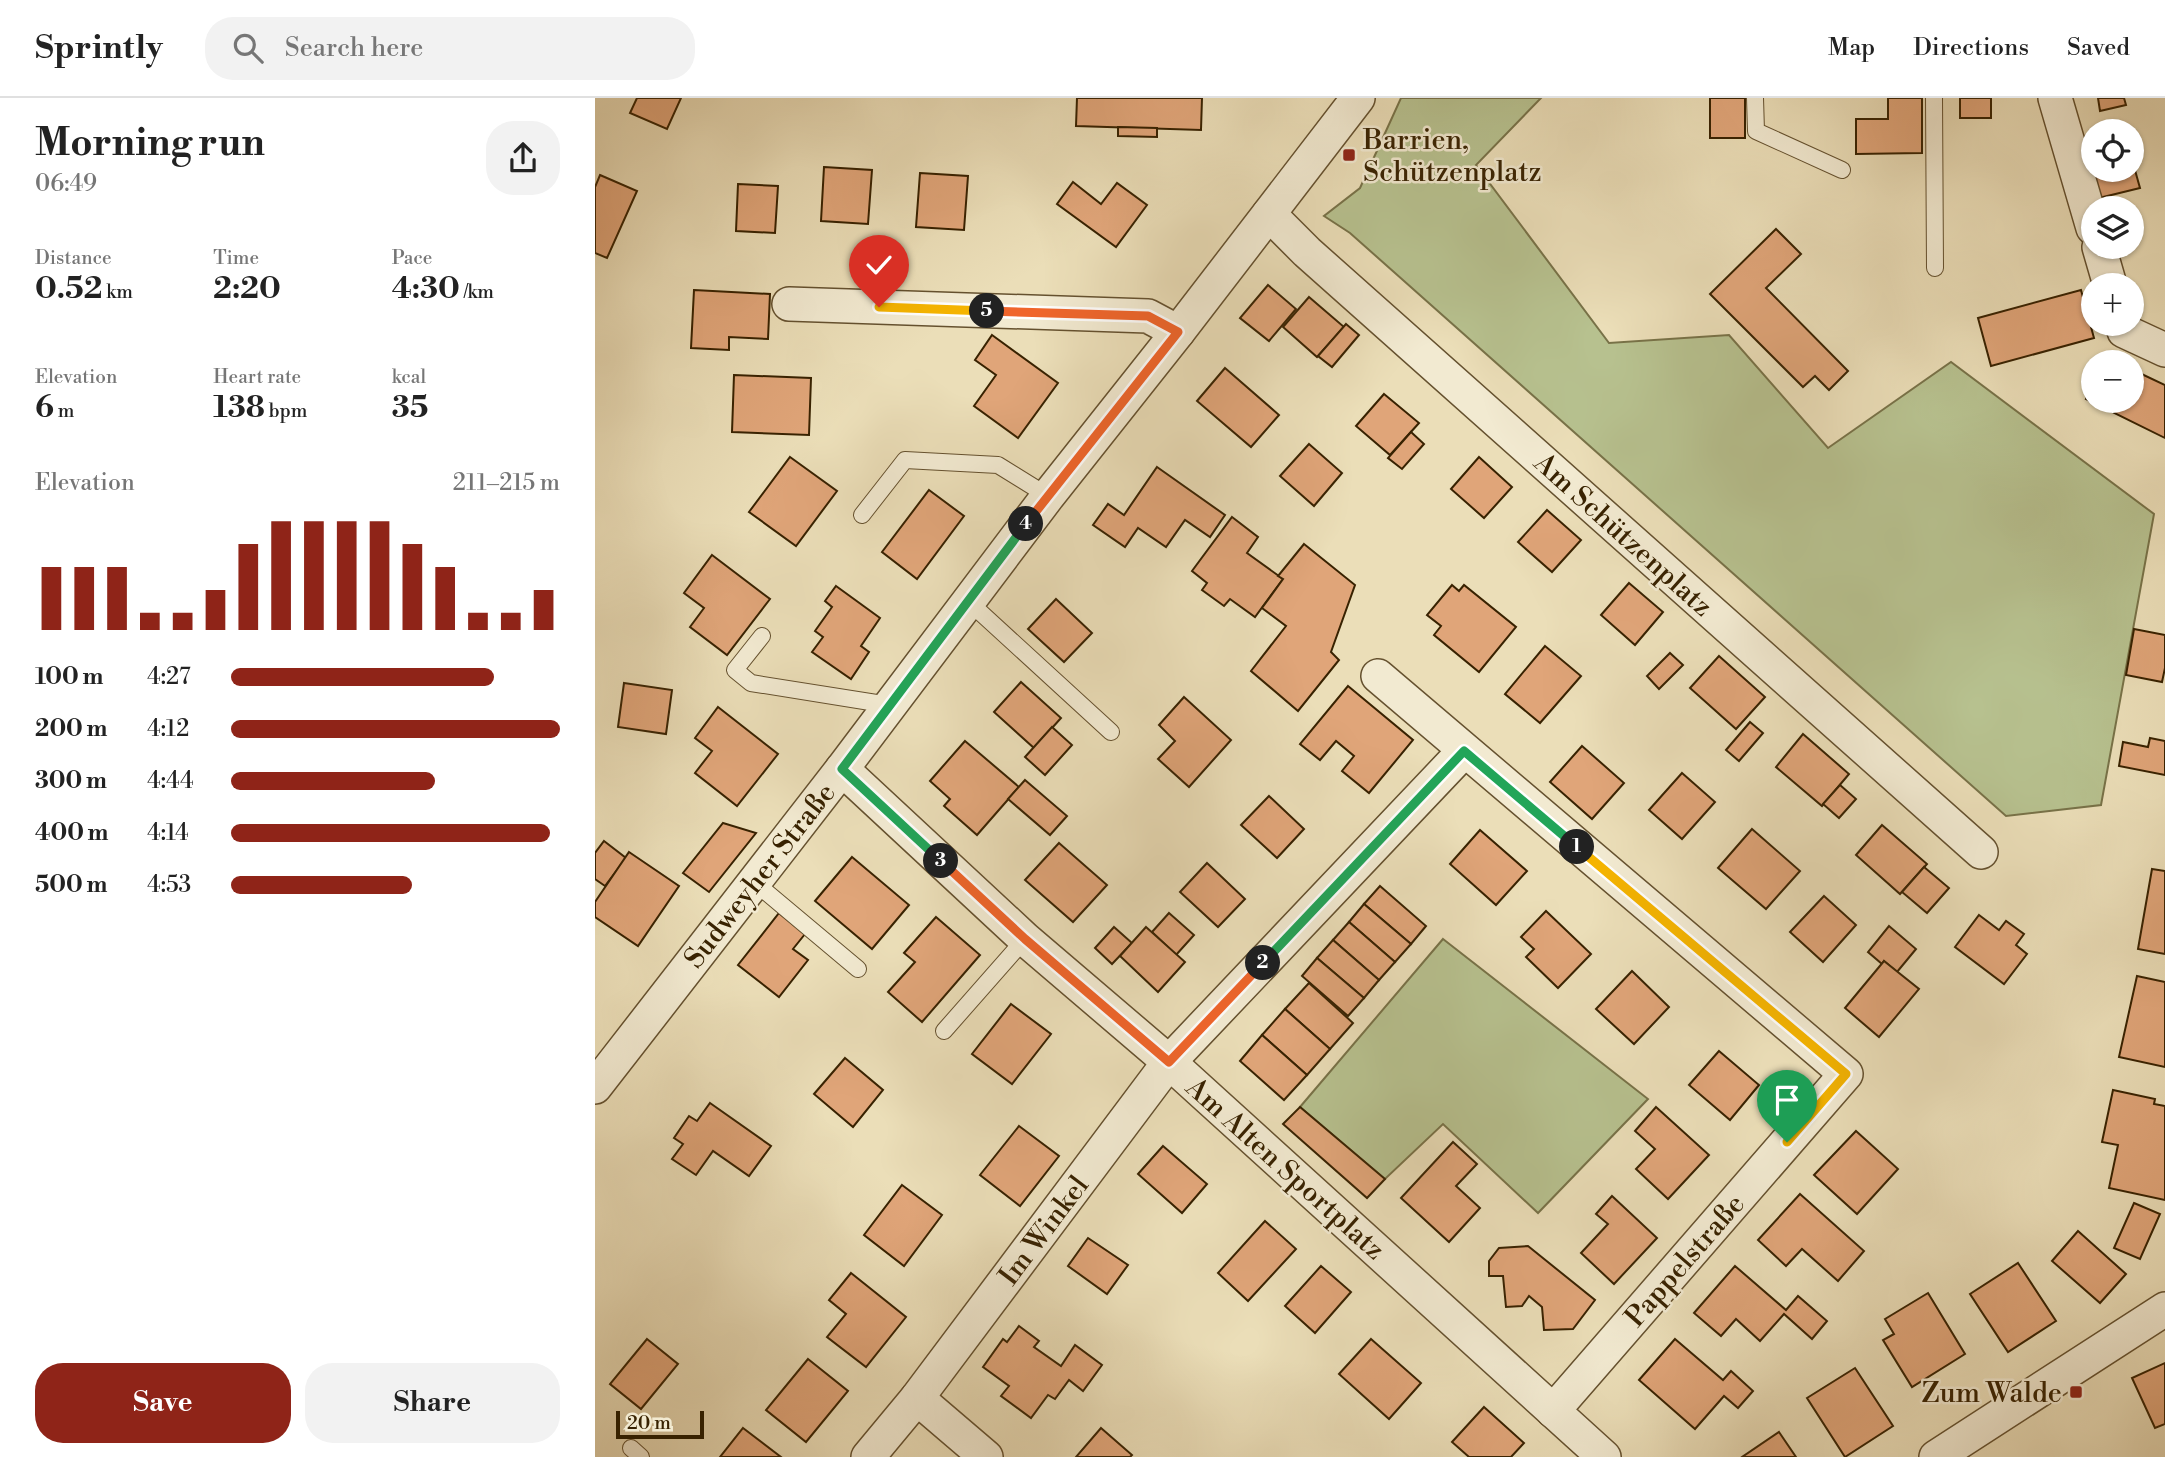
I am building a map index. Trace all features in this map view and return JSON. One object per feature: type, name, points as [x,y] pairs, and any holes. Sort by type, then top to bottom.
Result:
[{"type":"street","name":"Sudweyher Straße","points":[[595,1087],[842,769],[1048,496],[1358,98]]},
{"type":"street","points":[[2055,98],[2084,196]]},
{"type":"street","name":"Am Schützenplatz","points":[[1269,214],[1318,261],[1981,852]]},
{"type":"street","points":[[789,304],[1148,316],[1178,332]]},
{"type":"street","points":[[2135,336],[2165,350]]},
{"type":"street","name":"Pappelstraße","points":[[1378,676],[1846,1074],[1553,1411]]},
{"type":"street","points":[[1169,1062],[1464,751]]},
{"type":"street","name":"Am Alten Sportplatz","points":[[842,769],[1025,939],[1169,1062],[1604,1457]]},
{"type":"street","name":"Im Winkel","points":[[868,1457],[918,1398],[1169,1062]]},
{"type":"street","points":[[1935,1457],[1967,1448],[2165,1309]]},
{"type":"street","points":[[918,1398],[986,1457]]},
{"type":"lane","points":[[1755,98],[1756,131],[1842,170]]},
{"type":"lane","points":[[1934,98],[1935,268]]},
{"type":"lane","points":[[862,514],[905,460],[998,466],[1048,496]]},
{"type":"lane","points":[[968,601],[1111,732]]},
{"type":"lane","points":[[762,636],[735,670],[751,683],[889,705]]},
{"type":"lane","points":[[753,881],[858,969]]},
{"type":"lane","points":[[944,1031],[1025,939]]},
{"type":"green space","points":[[1401,98],[1541,98],[1476,165],[1609,343],[1729,335],[1828,448],[1951,362],[2154,514],[2101,805],[2006,816],[1350,233],[1324,216],[1360,188]]},
{"type":"green space","points":[[1443,939],[1648,1099],[1538,1213],[1443,1124],[1385,1179],[1300,1107]]},
{"type":"building","points":[[637,98],[681,98],[667,129],[630,113]]},
{"type":"building","points":[[1077,98],[1202,98],[1201,130],[1076,126]]},
{"type":"building","points":[[1710,98],[1745,98],[1745,138],[1710,138]]},
{"type":"building","points":[[1888,98],[1922,98],[1922,153],[1856,154],[1856,119],[1888,119]]},
{"type":"building","points":[[1960,98],[1991,98],[1991,118],[1960,118]]},
{"type":"building","points":[[2098,98],[2124,98],[2126,105],[2100,111]]},
{"type":"building","points":[[1118,127],[1157,128],[1157,137],[1118,136]]},
{"type":"building","points":[[824,167],[872,170],[868,224],[821,221]]},
{"type":"building","points":[[920,173],[968,176],[964,230],[916,227]]},
{"type":"building","points":[[600,175],[637,191],[607,258],[595,253],[595,187]]},
{"type":"building","points":[[1073,182],[1101,204],[1117,183],[1147,205],[1116,247],[1057,204]]},
{"type":"building","points":[[2095,182],[2138,182],[2140,188],[2107,196],[2098,196]]},
{"type":"building","points":[[738,184],[778,186],[775,233],[736,231]]},
{"type":"building","points":[[1776,229],[1801,254],[1766,288],[1848,371],[1829,390],[1815,376],[1803,387],[1710,294]]},
{"type":"building","points":[[1268,285],[1296,309],[1269,341],[1240,318]]},
{"type":"building","points":[[694,290],[770,294],[768,339],[729,337],[729,350],[691,348]]},
{"type":"building","points":[[2081,290],[2081,336],[2094,338],[1991,366],[1978,318]]},
{"type":"building","points":[[1309,297],[1344,327],[1317,357],[1283,327]]},
{"type":"building","points":[[1346,324],[1359,335],[1332,367],[1318,356]]},
{"type":"building","points":[[992,335],[1058,383],[1018,438],[974,406],[996,375],[975,360]]},
{"type":"building","points":[[1225,368],[1279,415],[1251,447],[1197,401]]},
{"type":"building","points":[[734,375],[811,378],[809,435],[732,432]]},
{"type":"building","points":[[2144,375],[2165,385],[2165,438],[2114,413],[2144,413]]},
{"type":"building","points":[[1384,394],[1419,423],[1390,455],[1356,426]]},
{"type":"building","points":[[1411,432],[1424,444],[1402,469],[1388,458]]},
{"type":"building","points":[[1309,444],[1342,473],[1314,506],[1280,476]]},
{"type":"building","points":[[790,457],[837,491],[796,546],[749,512]]},
{"type":"building","points":[[1479,457],[1512,487],[1484,518],[1451,489]]},
{"type":"building","points":[[1157,467],[1225,515],[1210,537],[1185,520],[1166,547],[1138,528],[1125,547],[1093,525],[1108,504],[1124,515]]},
{"type":"building","points":[[929,490],[964,516],[917,579],[882,552]]},
{"type":"building","points":[[1547,510],[1581,540],[1552,572],[1518,542]]},
{"type":"building","points":[[1232,517],[1258,537],[1247,553],[1283,579],[1255,617],[1230,599],[1224,606],[1202,590],[1207,583],[1192,571]]},
{"type":"building","points":[[1304,544],[1355,585],[1331,652],[1339,660],[1298,711],[1251,671],[1286,626],[1262,608],[1283,579],[1278,576]]},
{"type":"building","points":[[712,555],[770,599],[727,655],[690,627],[704,608],[684,593]]},
{"type":"building","points":[[1629,583],[1663,612],[1635,645],[1601,615]]},
{"type":"building","points":[[1452,585],[1459,591],[1464,585],[1516,627],[1479,672],[1434,635],[1441,626],[1427,615]]},
{"type":"building","points":[[836,586],[880,618],[861,646],[869,652],[851,679],[812,652],[823,637],[815,631],[832,607],[825,601]]},
{"type":"building","points":[[1056,599],[1092,633],[1064,662],[1028,629]]},
{"type":"building","points":[[2134,629],[2165,635],[2165,668],[2162,682],[2126,675]]},
{"type":"building","points":[[1545,646],[1581,676],[1540,723],[1505,694]]},
{"type":"building","points":[[1670,653],[1683,665],[1659,689],[1647,676]]},
{"type":"building","points":[[1719,656],[1765,697],[1736,729],[1690,688]]},
{"type":"building","points":[[1021,682],[1061,718],[1034,748],[994,712]]},
{"type":"building","points":[[624,683],[672,690],[666,734],[618,727]]},
{"type":"building","points":[[1348,686],[1413,740],[1369,793],[1342,771],[1354,756],[1336,741],[1320,760],[1300,744]]},
{"type":"building","points":[[1184,697],[1231,740],[1189,787],[1158,759],[1175,741],[1159,725]]},
{"type":"building","points":[[718,707],[778,754],[737,806],[695,773],[712,751],[695,738]]},
{"type":"building","points":[[1750,722],[1763,733],[1739,761],[1726,750]]},
{"type":"building","points":[[1052,727],[1072,745],[1045,775],[1025,757]]},
{"type":"building","points":[[1803,734],[1849,774],[1822,806],[1776,767]]},
{"type":"building","points":[[2150,738],[2165,741],[2165,775],[2119,766],[2123,742],[2148,747]]},
{"type":"building","points":[[965,741],[1019,787],[977,835],[944,806],[950,799],[930,781]]},
{"type":"building","points":[[1582,746],[1624,783],[1592,819],[1550,782]]},
{"type":"building","points":[[1682,773],[1715,802],[1682,839],[1649,810]]},
{"type":"building","points":[[1025,780],[1067,816],[1050,835],[1008,799]]},
{"type":"building","points":[[1840,785],[1856,799],[1839,818],[1823,804]]},
{"type":"building","points":[[1269,796],[1304,829],[1277,858],[1241,825]]},
{"type":"building","points":[[723,823],[756,833],[709,892],[683,873]]},
{"type":"building","points":[[1882,825],[1927,864],[1900,894],[1856,855]]},
{"type":"building","points":[[1752,829],[1800,871],[1766,909],[1718,868]]},
{"type":"building","points":[[1480,830],[1527,871],[1496,905],[1450,864]]},
{"type":"building","points":[[604,841],[626,858],[605,886],[595,879],[595,853]]},
{"type":"building","points":[[1059,843],[1107,885],[1073,922],[1025,880]]},
{"type":"building","points":[[629,852],[679,886],[638,946],[595,917],[595,902]]},
{"type":"building","points":[[852,857],[909,905],[872,949],[815,901]]},
{"type":"building","points":[[1207,863],[1245,899],[1218,927],[1180,892]]},
{"type":"building","points":[[1924,867],[1949,888],[1927,913],[1902,892]]},
{"type":"building","points":[[2152,869],[2165,871],[2165,954],[2138,949]]},
{"type":"building","points":[[1380,886],[1426,926],[1411,944],[1364,904]]},
{"type":"building","points":[[1824,896],[1856,925],[1823,962],[1790,932]]},
{"type":"building","points":[[1364,904],[1411,944],[1395,962],[1349,922]]},
{"type":"building","points":[[1546,911],[1591,954],[1558,988],[1526,957],[1534,949],[1521,937]]},
{"type":"building","points":[[779,913],[805,934],[793,949],[808,960],[779,997],[738,965]]},
{"type":"building","points":[[1169,913],[1194,935],[1176,955],[1152,932]]},
{"type":"building","points":[[1979,915],[1999,930],[2006,921],[2024,934],[2016,945],[2027,954],[2004,984],[1955,947]]},
{"type":"building","points":[[936,917],[980,955],[922,1022],[888,992],[915,962],[904,953]]},
{"type":"building","points":[[1349,922],[1395,962],[1379,980],[1333,940]]},
{"type":"building","points":[[1889,926],[1916,949],[1897,972],[1868,952]]},
{"type":"building","points":[[1114,927],[1132,943],[1112,964],[1095,948]]},
{"type":"building","points":[[1146,927],[1185,962],[1158,992],[1120,956]]},
{"type":"building","points":[[1333,940],[1379,980],[1364,998],[1317,958]]},
{"type":"building","points":[[1317,958],[1364,998],[1348,1016],[1302,976]]},
{"type":"building","points":[[1884,961],[1919,989],[1879,1037],[1845,1008]]},
{"type":"building","points":[[1632,971],[1669,1007],[1634,1044],[1596,1009]]},
{"type":"building","points":[[2137,976],[2165,982],[2165,1067],[2119,1057]]},
{"type":"building","points":[[1309,983],[1353,1023],[1330,1049],[1285,1009]]},
{"type":"building","points":[[1011,1004],[1051,1034],[1012,1084],[972,1054]]},
{"type":"building","points":[[1285,1009],[1330,1049],[1307,1075],[1262,1035]]},
{"type":"building","points":[[1262,1035],[1307,1075],[1284,1100],[1240,1061]]},
{"type":"building","points":[[1719,1051],[1759,1085],[1730,1120],[1689,1085]]},
{"type":"building","points":[[845,1058],[883,1090],[853,1127],[814,1094]]},
{"type":"building","points":[[2113,1090],[2155,1099],[2154,1104],[2165,1106],[2165,1200],[2109,1188],[2118,1145],[2102,1142]]},
{"type":"building","points":[[710,1103],[771,1146],[749,1176],[713,1151],[696,1175],[672,1159],[683,1144],[674,1138],[689,1116],[697,1121]]},
{"type":"building","points":[[1300,1107],[1385,1179],[1367,1198],[1283,1124]]},
{"type":"building","points":[[1656,1107],[1709,1155],[1668,1199],[1636,1169],[1655,1149],[1635,1131]]},
{"type":"building","points":[[1019,1126],[1059,1156],[1020,1206],[980,1175]]},
{"type":"building","points":[[1856,1131],[1898,1169],[1857,1214],[1814,1175]]},
{"type":"building","points":[[1453,1142],[1477,1164],[1456,1186],[1480,1208],[1449,1242],[1401,1198]]},
{"type":"building","points":[[1163,1146],[1207,1184],[1182,1213],[1138,1174]]},
{"type":"building","points":[[902,1185],[942,1215],[904,1266],[864,1235]]},
{"type":"building","points":[[1800,1194],[1864,1251],[1838,1281],[1802,1249],[1786,1266],[1758,1240]]},
{"type":"building","points":[[1612,1196],[1657,1238],[1614,1284],[1581,1253],[1608,1224],[1596,1214]]},
{"type":"building","points":[[2134,1203],[2160,1214],[2140,1259],[2114,1248]]},
{"type":"building","points":[[1265,1221],[1296,1249],[1248,1301],[1218,1273]]},
{"type":"building","points":[[2078,1231],[2126,1274],[2100,1303],[2052,1261]]},
{"type":"building","points":[[1088,1238],[1128,1265],[1107,1294],[1068,1266]]},
{"type":"building","points":[[1528,1246],[1595,1300],[1573,1329],[1544,1330],[1542,1307],[1529,1296],[1522,1306],[1506,1307],[1503,1276],[1489,1276],[1489,1261],[1499,1248]]},
{"type":"building","points":[[2018,1263],[2056,1321],[2008,1352],[1970,1294]]},
{"type":"building","points":[[1321,1266],[1351,1292],[1315,1333],[1285,1306]]},
{"type":"building","points":[[1735,1266],[1786,1310],[1798,1296],[1827,1321],[1812,1339],[1784,1314],[1760,1341],[1736,1319],[1721,1336],[1694,1313]]},
{"type":"building","points":[[851,1273],[906,1317],[866,1367],[827,1337],[846,1314],[829,1300]]},
{"type":"building","points":[[1928,1293],[1965,1354],[1912,1387],[1883,1340],[1894,1334],[1885,1319]]},
{"type":"building","points":[[1019,1326],[1039,1341],[1034,1347],[1061,1366],[1075,1345],[1102,1365],[1083,1391],[1069,1380],[1055,1399],[1048,1395],[1031,1418],[1001,1396],[1009,1386],[983,1367],[1003,1339],[1007,1342]]},
{"type":"building","points":[[647,1339],[678,1364],[641,1409],[610,1384]]},
{"type":"building","points":[[1371,1339],[1421,1383],[1389,1419],[1339,1374]]},
{"type":"building","points":[[1675,1339],[1723,1380],[1731,1371],[1753,1391],[1738,1408],[1724,1396],[1695,1429],[1639,1380]]},
{"type":"building","points":[[808,1359],[848,1391],[806,1442],[766,1410]]},
{"type":"building","points":[[2165,1363],[2165,1424],[2155,1428],[2132,1378]]},
{"type":"building","points":[[1855,1368],[1893,1426],[1845,1457],[1807,1398]]},
{"type":"building","points":[[1484,1407],[1524,1443],[1511,1457],[1469,1457],[1452,1442]]},
{"type":"building","points":[[743,1428],[781,1457],[720,1457]]},
{"type":"building","points":[[1101,1428],[1132,1455],[1076,1457]]},
{"type":"building","points":[[1779,1432],[1796,1457],[1742,1457]]},
{"type":"place","name":"Barrien, Schützenplatz","points":[[1349,155]]},
{"type":"place","name":"Zum Walde","points":[[2076,1392]]},
{"type":"route","points":[[879,307],[1148,316],[1178,332],[1048,496],[842,769],[1025,939],[1169,1062],[1464,751],[1846,1074],[1787,1142]]}]
